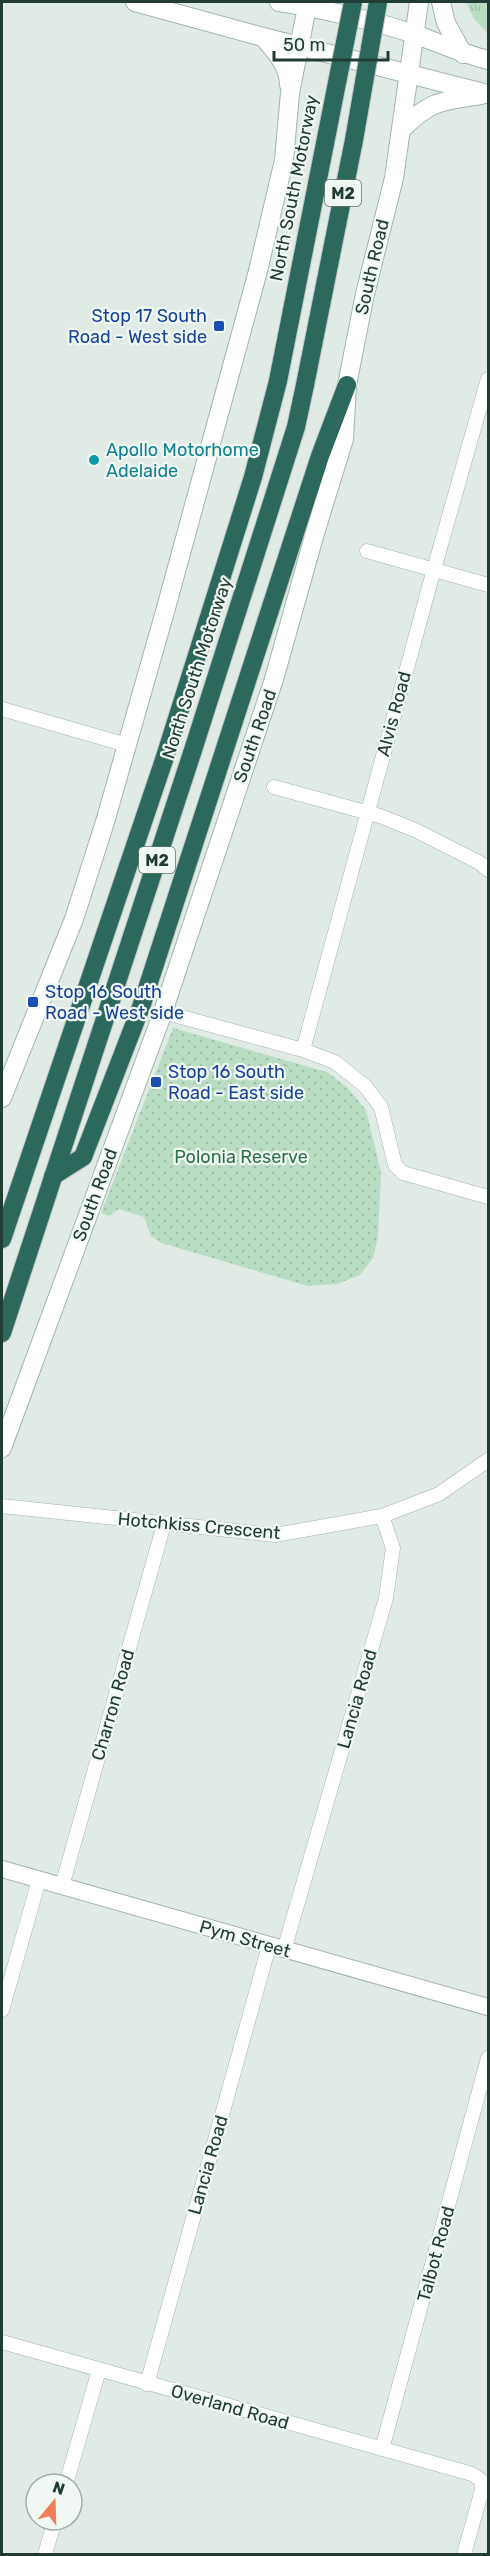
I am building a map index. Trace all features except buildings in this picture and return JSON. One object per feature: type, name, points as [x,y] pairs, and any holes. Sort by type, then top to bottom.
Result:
[{"type":"highway","name":"North South Motorway","points":[[2,1239],[165,757],[253,477],[278,381],[353,2]]},
{"type":"highway","name":"North South Motorway","points":[[2,1333],[296,427],[354,140],[378,2]]},
{"type":"highway","points":[[53,1176],[83,1157],[141,1007],[316,468],[347,385]]},
{"type":"main road","points":[[135,2],[489,94]]},
{"type":"main road","points":[[279,2],[308,4],[414,34],[463,54],[489,60]]},
{"type":"main road","name":"South Road","points":[[2,1448],[163,1012],[274,679],[344,439],[347,385],[365,294],[394,178],[419,2]]},
{"type":"main road","points":[[441,2],[446,23],[463,54]]},
{"type":"main road","points":[[2,1098],[74,919],[127,745],[258,271],[284,160],[290,93],[308,4]]},
{"type":"main road","points":[[263,37],[278,54],[289,75],[290,93]]},
{"type":"main road","points":[[402,129],[421,110],[444,100],[489,94]]},
{"type":"street","name":"Alvis Road","points":[[303,1050],[434,569],[489,379]]},
{"type":"street","points":[[367,551],[489,585]]},
{"type":"street","points":[[2,709],[127,745]]},
{"type":"street","points":[[274,787],[368,812],[415,830],[489,870]]},
{"type":"street","points":[[163,1012],[303,1050],[335,1062],[365,1086],[381,1107],[395,1165],[403,1173],[489,1197]]},
{"type":"street","name":"Hotchkiss Crescent","points":[[2,1506],[275,1535],[382,1516],[439,1494],[489,1460]]},
{"type":"street","name":"Lancia Road","points":[[147,2384],[277,1948],[386,1598],[393,1548],[382,1516]]},
{"type":"street","name":"Charron Road","points":[[62,1886],[164,1524]]},
{"type":"street","name":"Pym Street","points":[[2,1869],[489,2007]]},
{"type":"street","points":[[2,2010],[39,1880]]},
{"type":"street","name":"Talbot Road","points":[[382,2449],[489,2058]]},
{"type":"street","name":"Overland Road","points":[[2,2342],[472,2474],[481,2480],[482,2490],[464,2554]]},
{"type":"street","points":[[69,2472],[99,2370]]},
{"type":"street","points":[[45,2554],[51,2532]]},
{"type":"green space","points":[[466,2],[488,2],[488,33],[474,19]]},
{"type":"green space","name":"Polonia Reserve","points":[[173,1028],[327,1072],[347,1087],[366,1110],[381,1172],[378,1236],[373,1258],[360,1275],[337,1284],[308,1286],[161,1243],[151,1236],[144,1217],[119,1209],[109,1216],[101,1213]]},
{"type":"place","name":"Stop 17 South Road - West side","points":[[219,326]]},
{"type":"place","name":"Apollo Motorhome Adelaide","points":[[94,460]]},
{"type":"place","name":"Stop 16 South Road - West side","points":[[33,1002]]},
{"type":"place","name":"Stop 16 South Road - East side","points":[[156,1082]]}]
